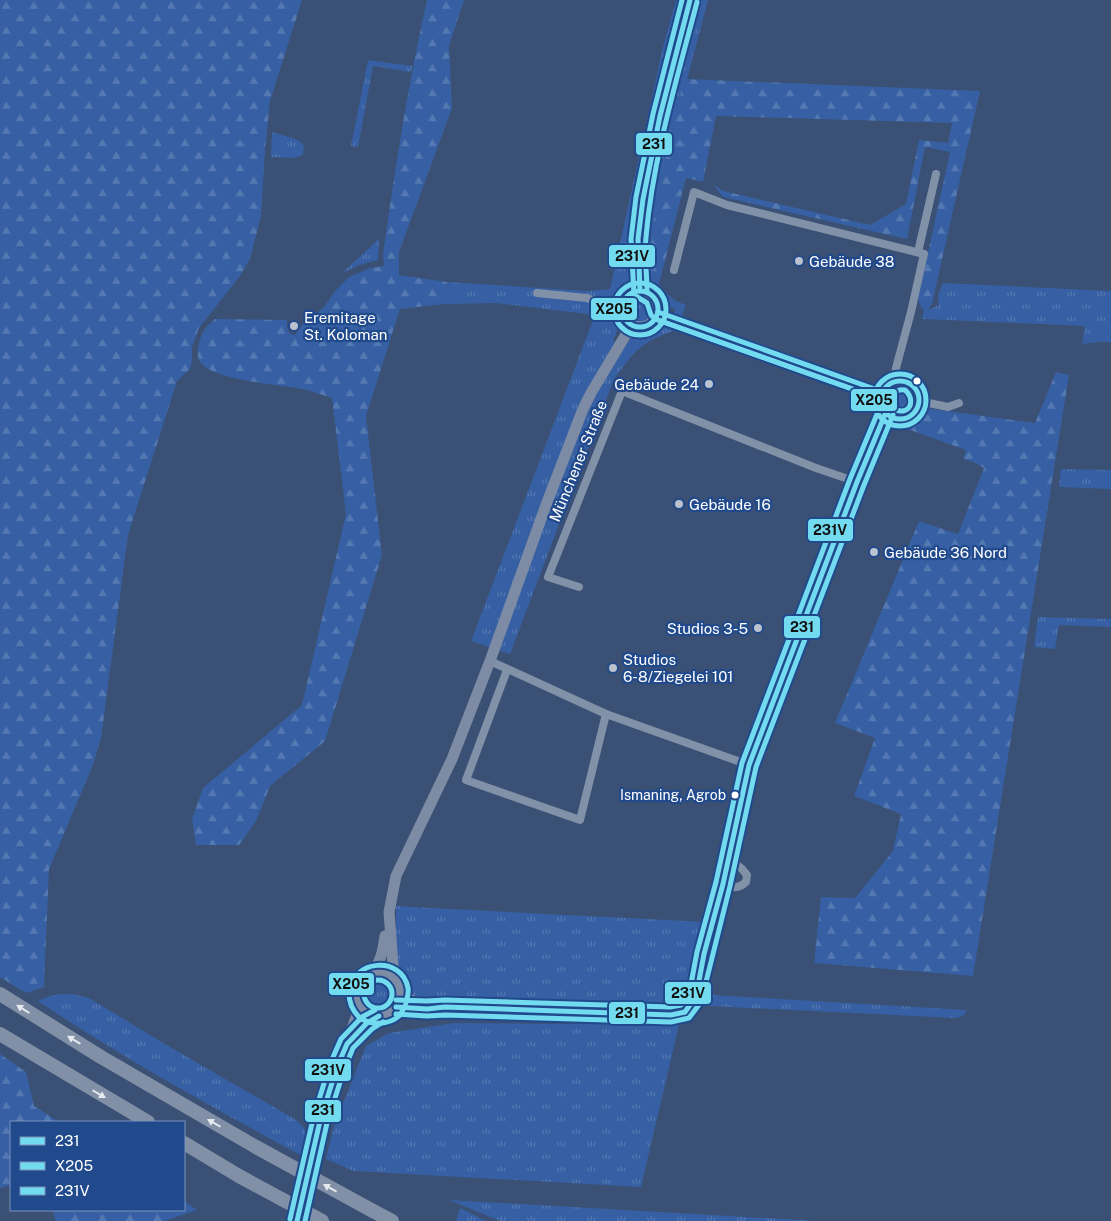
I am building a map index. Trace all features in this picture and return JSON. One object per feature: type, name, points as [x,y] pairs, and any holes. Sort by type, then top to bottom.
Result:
[{"type":"highway","points":[[0,994],[45,1023],[256,1147],[392,1221]]},
{"type":"highway","points":[[0,1034],[146,1121]]},
{"type":"highway","points":[[185,1144],[239,1176],[322,1221]]},
{"type":"main road","points":[[640,291],[638,239],[643,199],[660,116],[690,0]]},
{"type":"main road","points":[[640,291],[647,292],[654,298],[658,304],[658,312],[656,319],[649,326],[638,328],[630,326],[624,320],[622,307],[627,296],[633,292],[640,291]]},
{"type":"main road","name":"Münchener Straße","points":[[373,973],[383,952],[396,876],[452,759],[490,662],[546,505],[583,409],[630,326]]},
{"type":"main road","name":"Münchener Straße","points":[[389,920],[394,979]]},
{"type":"main road","points":[[347,1044],[367,1023],[391,1012],[396,1007],[400,997],[400,991],[394,979],[384,973],[373,973],[367,976],[358,986],[357,1000],[365,1011],[379,1016]]},
{"type":"main road","points":[[297,1221],[320,1121],[337,1067],[360,1006]]},
{"type":"street","points":[[918,252],[936,174]]},
{"type":"street","points":[[674,270],[694,192],[727,205],[924,254],[896,368],[895,382]]},
{"type":"street","points":[[538,293],[587,298],[602,305],[622,307]]},
{"type":"street","points":[[658,312],[671,315],[883,392]]},
{"type":"street","points":[[904,381],[912,385],[917,391],[919,401],[915,412],[910,416],[894,418],[883,407],[881,399],[883,392],[889,385],[895,382],[904,381]]},
{"type":"street","name":"Münchener Straße","points":[[579,587],[548,576],[622,391],[856,482]]},
{"type":"street","points":[[919,401],[948,407],[959,403]]},
{"type":"street","points":[[396,1007],[671,1015],[685,1012],[694,999],[697,990],[749,765],[856,482],[886,412]]},
{"type":"street","points":[[490,662],[606,714],[749,765]]},
{"type":"street","points":[[508,670],[466,780],[580,820],[606,714]]},
{"type":"street","points":[[723,884],[733,888],[741,886],[746,882],[747,875],[729,858]]},
{"type":"street","points":[[400,991],[414,1000],[445,1007]]},
{"type":"green space","points":[[0,0],[302,0],[270,101],[261,216],[250,259],[240,276],[199,328],[192,347],[190,369],[177,381],[128,535],[101,738],[93,765],[49,869],[44,987],[26,993],[0,977]]},
{"type":"green space","points":[[427,0],[464,0],[449,46],[452,108],[399,252],[399,275],[447,282],[445,304],[400,309],[366,416],[382,555],[325,741],[270,786],[256,821],[239,845],[196,845],[192,819],[203,788],[302,705],[346,514],[332,398],[302,389],[216,373],[205,367],[199,360],[198,352],[201,336],[215,319],[287,320],[287,328],[290,334],[295,335],[303,324],[323,308],[336,290],[349,277],[370,268],[384,266],[383,254],[397,158]]},
{"type":"green space","points":[[676,0],[708,0],[678,114],[652,239],[659,284],[676,301],[686,305],[677,330],[655,338],[640,348],[614,379],[510,654],[471,641],[595,315],[496,303],[445,304],[447,282],[587,291],[610,289],[662,51]],"holes":[[[632,271],[645,271],[648,287],[659,297],[663,304],[675,309],[672,323],[658,324],[646,331],[634,334],[625,346],[613,341],[618,326],[615,312],[603,309],[605,302],[614,303],[618,301],[622,293],[630,287]]]},
{"type":"green space","points":[[368,60],[412,66],[411,72],[373,66],[358,147],[351,146]]},
{"type":"green space","points":[[686,79],[980,91],[932,304],[928,310],[922,309],[918,299],[950,152],[925,147],[907,239],[723,197],[713,184],[723,191],[870,225],[906,204],[919,140],[948,143],[952,123],[716,116],[703,182],[686,178],[659,284],[654,271],[652,239],[666,158]]},
{"type":"green space","points":[[272,132],[298,140],[304,146],[303,155],[293,158],[271,157]]},
{"type":"green space","points":[[379,239],[378,260],[359,265],[341,274]]},
{"type":"green space","points":[[943,283],[1111,291],[1111,342],[1082,344],[1085,326],[922,319],[924,309],[928,310],[939,305],[938,295]]},
{"type":"green space","points":[[640,296],[649,300],[653,309],[649,318],[640,322],[631,318],[627,309],[631,300]]},
{"type":"green space","points":[[1056,372],[1069,375],[973,976],[814,963],[821,897],[855,898],[893,851],[901,814],[854,796],[875,738],[835,723],[919,521],[958,534],[984,468],[963,459],[966,450],[902,427],[918,418],[925,408],[1035,423]]},
{"type":"green space","points":[[900,389],[908,392],[911,400],[908,408],[900,411],[892,408],[889,400],[892,392]]},
{"type":"green space","points":[[1061,469],[1111,470],[1111,489],[1059,487]]},
{"type":"green space","points":[[1038,617],[1111,619],[1111,627],[1059,625],[1055,649],[1034,647]]},
{"type":"green space","points":[[396,906],[706,922],[691,995],[683,1005],[669,1010],[650,1011],[433,1001],[417,999],[407,991],[396,973]]},
{"type":"green space","points":[[379,978],[385,979],[390,983],[394,988],[394,1000],[390,1005],[385,1009],[379,1010],[373,1009],[368,1005],[364,1000],[363,994],[364,988],[368,983],[373,979]]},
{"type":"green space","points":[[59,994],[73,994],[89,998],[293,1118],[303,1126],[307,1135],[304,1157],[136,1063],[38,1001]]},
{"type":"green space","points":[[713,995],[967,1010],[963,1016],[955,1018],[709,1006]]},
{"type":"green space","points":[[454,1023],[679,1025],[641,1187],[353,1171],[326,1159],[334,1126],[366,1046],[389,1033]]},
{"type":"green space","points":[[0,1054],[26,1072],[34,1106],[57,1121],[10,1121],[10,1185],[0,1188]]},
{"type":"green space","points":[[449,1200],[817,1221],[500,1221]]},
{"type":"green space","points":[[185,1202],[197,1210],[164,1221],[56,1221],[52,1211],[185,1211]]},
{"type":"green space","points":[[460,1208],[486,1221],[456,1221]]},
{"type":"transit line","name":"231V","points":[[396,1000],[670,1007],[681,1005],[687,996],[691,984],[742,763],[850,479],[880,407],[887,405],[903,411],[909,407],[911,402],[905,390],[898,391],[881,399],[655,319],[651,315],[647,303],[634,295],[631,239],[636,197],[653,114],[682,0]]},
{"type":"transit line","name":"231","points":[[640,291],[638,239],[643,199],[660,116],[690,0]]},
{"type":"transit line","name":"X205","points":[[647,291],[645,244],[654,177],[697,2]]},
{"type":"transit line","name":"X205","points":[[640,283],[650,285],[658,291],[664,299],[666,309],[664,319],[658,327],[650,333],[640,335],[630,333],[622,327],[616,319],[614,309],[616,299],[622,291],[630,285],[640,283]]},
{"type":"transit line","name":"231","points":[[640,291],[647,292],[653,296],[657,302],[658,309],[657,316],[653,322],[647,326],[640,327],[633,326],[627,322],[623,316],[622,309],[623,302],[627,296],[633,292],[640,291]]},
{"type":"transit line","name":"231","points":[[658,312],[883,392]]},
{"type":"transit line","name":"X205","points":[[655,319],[880,399]]},
{"type":"transit line","name":"X205","points":[[895,374],[905,374],[914,378],[922,386],[926,400],[922,414],[914,422],[905,426],[895,426],[886,422],[878,414],[874,405],[874,395],[878,386],[886,378],[895,374]]},
{"type":"transit line","name":"231","points":[[900,381],[913,387],[919,400],[913,413],[900,419],[887,413],[881,400],[887,387],[900,381]]},
{"type":"transit line","name":"231","points":[[396,1007],[671,1015],[685,1012],[694,999],[698,986],[749,765],[857,482],[886,412]]},
{"type":"transit line","name":"X205","points":[[396,1014],[671,1022],[689,1018],[701,1002],[730,886],[756,767],[864,485],[893,415]]},
{"type":"transit line","name":"X205","points":[[405,1006],[399,1016],[385,1023],[363,1020],[357,1015],[351,1003],[349,993],[352,982],[358,973],[367,968],[377,965],[387,966],[397,970],[404,977],[408,988],[406,1003]]},
{"type":"transit line","name":"231V","points":[[378,980],[388,984],[392,994],[388,1004],[378,1008],[368,1004],[364,994],[368,984],[378,980]]},
{"type":"transit line","name":"231V","points":[[290,1219],[313,1119],[330,1064],[341,1039],[362,1017],[375,1010]]},
{"type":"transit line","name":"231","points":[[297,1221],[320,1121],[337,1067],[347,1044],[367,1023],[379,1016]]},
{"type":"transit line","name":"X205","points":[[305,1221],[327,1123],[344,1070],[353,1048],[372,1029],[383,1022]]},
{"type":"place","name":"Gebäude 38","points":[[799,261]]},
{"type":"place","name":"Eremitage St. Koloman","points":[[294,326]]},
{"type":"place","name":"Gebäude 24","points":[[709,384]]},
{"type":"place","name":"Gebäude 16","points":[[679,504]]},
{"type":"place","name":"Gebäude 36 Nord","points":[[874,552]]},
{"type":"place","name":"Studios 3-5","points":[[758,628]]},
{"type":"place","name":"Studios 6-8/Ziegelei 101","points":[[613,668]]},
{"type":"place","name":"Ismaning, Agrob","points":[[735,795]]}]
